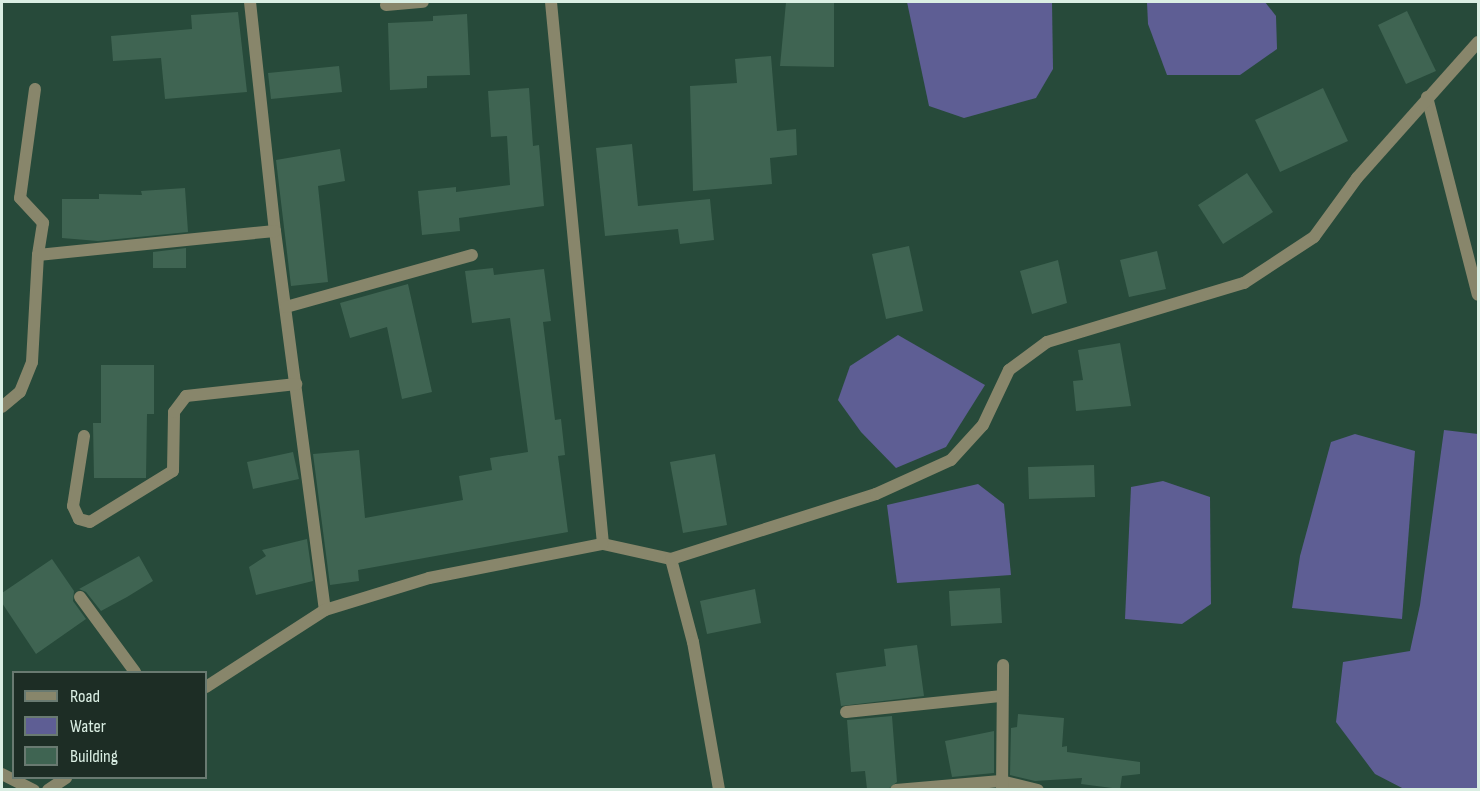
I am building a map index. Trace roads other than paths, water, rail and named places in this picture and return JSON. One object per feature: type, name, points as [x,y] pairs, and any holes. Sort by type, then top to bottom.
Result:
[{"type":"street","points":[[250,2],[275,231],[326,610]]},
{"type":"street","points":[[386,5],[423,2]]},
{"type":"street","points":[[551,2],[603,544]]},
{"type":"street","points":[[207,686],[326,610],[429,578],[603,544],[671,559],[876,494],[951,460],[983,425],[1009,370],[1047,342],[1244,283],[1314,237],[1357,178],[1426,97],[1479,42]]},
{"type":"street","points":[[2,407],[20,392],[32,362],[38,255],[43,223],[20,198],[35,89]]},
{"type":"street","points":[[1426,97],[1479,295]]},
{"type":"street","points":[[38,255],[275,231]]},
{"type":"street","points":[[286,306],[472,255]]},
{"type":"street","points":[[84,436],[73,507],[79,519],[90,522],[173,471],[174,412],[186,396],[296,384]]},
{"type":"street","points":[[671,559],[693,642],[719,789]]},
{"type":"street","points":[[80,597],[134,671]]},
{"type":"street","points":[[1001,785],[1003,665]]},
{"type":"street","points":[[846,712],[1002,696]]},
{"type":"street","points":[[13,779],[34,789]]},
{"type":"street","points":[[48,789],[63,779]]},
{"type":"street","points":[[897,789],[1001,785],[1038,789]]},
{"type":"water","points":[[907,2],[1052,2],[1053,69],[1036,98],[964,118],[929,106]]},
{"type":"water","points":[[1147,2],[1265,2],[1276,16],[1277,49],[1240,75],[1167,75],[1148,24]]},
{"type":"water","points":[[898,335],[985,385],[946,447],[896,468],[861,432],[838,400],[850,366]]},
{"type":"water","points":[[1444,430],[1478,434],[1478,789],[1404,789],[1375,774],[1336,722],[1343,662],[1410,651],[1420,605]]},
{"type":"water","points":[[1355,434],[1415,451],[1402,619],[1292,608],[1300,556],[1331,442]]},
{"type":"water","points":[[1163,481],[1210,497],[1211,604],[1182,624],[1125,619],[1131,487]]},
{"type":"water","points":[[978,484],[1004,504],[1011,575],[897,583],[887,505]]}]
